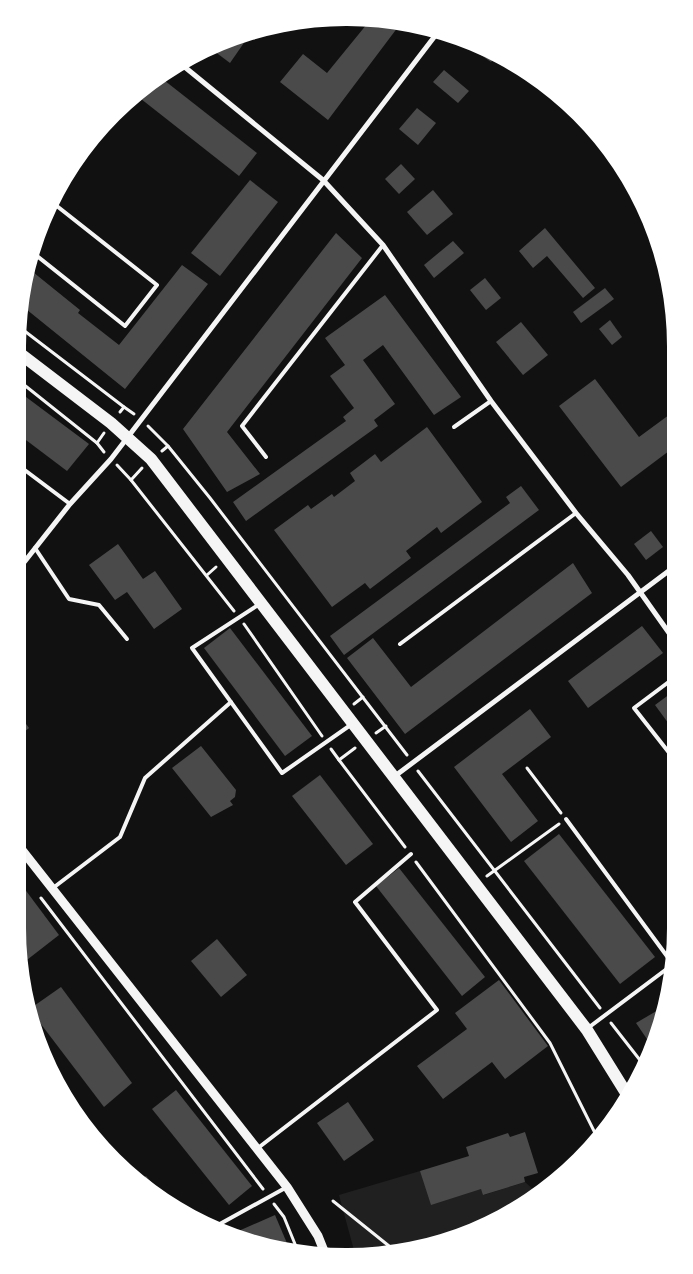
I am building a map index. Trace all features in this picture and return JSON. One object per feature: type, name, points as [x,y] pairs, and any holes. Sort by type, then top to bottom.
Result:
[{"type":"main road","points":[[26,358],[127,437],[151,459],[354,722],[587,1030],[624,1089]]},
{"type":"street","points":[[26,560],[127,437],[433,38]]},
{"type":"street","points":[[187,69],[323,180],[383,245],[491,401],[576,513],[641,593],[667,630]]},
{"type":"street","points":[[394,776],[667,573]]},
{"type":"street","points":[[26,855],[287,1187],[318,1236],[322,1247]]},
{"type":"lane","points":[[39,257],[126,326],[158,285],[58,207]]},
{"type":"lane","points":[[266,457],[242,426],[383,245]]},
{"type":"lane","points":[[454,427],[491,401]]},
{"type":"lane","points":[[26,471],[70,504]]},
{"type":"lane","points":[[400,644],[576,513]]},
{"type":"lane","points":[[35,548],[69,599],[98,605],[127,639]]},
{"type":"lane","points":[[262,603],[192,648],[282,773],[354,722]]},
{"type":"lane","points":[[667,683],[634,708],[667,751]]},
{"type":"lane","points":[[53,888],[120,837],[145,778],[231,702]]},
{"type":"lane","points":[[566,819],[665,955]]},
{"type":"lane","points":[[256,1149],[437,1010],[355,902],[411,854]]},
{"type":"lane","points":[[587,1030],[664,970]]},
{"type":"lane","points":[[223,1223],[287,1187]]},
{"type":"path","points":[[26,386],[97,444]]},
{"type":"path","points":[[334,659],[639,1058]]},
{"type":"path","points":[[386,726],[339,760],[411,854],[550,1043],[594,1131]]},
{"type":"path","points":[[476,884],[566,819],[527,768]]},
{"type":"path","points":[[35,890],[284,1217],[295,1244]]},
{"type":"path","points":[[334,1202],[388,1245]]},
{"type":"shaded area","points":[[420,1171],[481,1189],[484,1195],[525,1182],[532,1188],[488,1215],[449,1231],[409,1242],[353,1248],[339,1195]]},
{"type":"building","points":[[365,27],[396,30],[328,120],[280,82],[303,54],[327,73]]},
{"type":"building","points":[[244,43],[230,63],[218,54]]},
{"type":"building","points":[[444,70],[469,91],[458,103],[433,82]]},
{"type":"building","points":[[166,82],[257,153],[239,176],[142,100]]},
{"type":"building","points":[[417,108],[436,123],[418,145],[399,129]]},
{"type":"building","points":[[401,164],[415,179],[399,194],[385,179]]},
{"type":"building","points":[[250,180],[278,202],[220,276],[191,253]]},
{"type":"building","points":[[433,190],[453,214],[427,235],[407,212]]},
{"type":"building","points":[[545,228],[595,288],[583,298],[547,256],[533,268],[519,251]]},
{"type":"building","points":[[336,233],[362,258],[227,432],[260,474],[227,492],[183,429]]},
{"type":"building","points":[[453,241],[464,253],[434,278],[424,265]]},
{"type":"building","points":[[182,265],[208,284],[125,389],[28,311],[35,273],[80,310],[78,313],[119,345]]},
{"type":"building","points":[[485,278],[501,298],[486,310],[470,290]]},
{"type":"building","points":[[605,288],[614,299],[581,323],[573,312]]},
{"type":"building","points":[[385,295],[461,397],[434,415],[383,345],[363,360],[395,404],[374,420],[378,426],[246,521],[233,502],[346,421],[343,417],[354,408],[330,376],[345,365],[325,338]]},
{"type":"building","points":[[610,320],[622,337],[612,345],[599,329]]},
{"type":"building","points":[[521,322],[548,355],[523,375],[496,342]]},
{"type":"building","points":[[595,379],[639,437],[667,416],[667,452],[621,487],[559,406]]},
{"type":"building","points":[[26,397],[89,444],[67,471],[26,440]]},
{"type":"building","points":[[427,427],[482,502],[441,533],[437,527],[406,551],[411,558],[370,589],[365,583],[332,607],[274,530],[308,505],[311,509],[332,494],[334,497],[355,481],[350,473],[375,454],[381,462]]},
{"type":"building","points":[[521,486],[539,510],[344,655],[330,636],[510,503],[506,497]]},
{"type":"building","points":[[651,531],[663,547],[646,560],[634,544]]},
{"type":"building","points":[[118,544],[143,579],[155,571],[182,609],[154,629],[127,592],[115,600],[89,565]]},
{"type":"building","points":[[573,563],[592,593],[405,734],[347,658],[373,638],[411,687]]},
{"type":"building","points":[[642,626],[663,653],[588,708],[568,681]]},
{"type":"building","points":[[230,628],[312,736],[285,756],[204,648]]},
{"type":"building","points":[[667,696],[667,721],[655,705]]},
{"type":"building","points":[[530,709],[551,737],[502,774],[538,821],[511,842],[454,767]]},
{"type":"building","points":[[201,746],[236,790],[235,797],[230,801],[233,805],[211,817],[172,768]]},
{"type":"building","points":[[320,775],[373,844],[346,865],[292,796]]},
{"type":"building","points":[[559,834],[655,957],[620,984],[524,861]]},
{"type":"building","points":[[399,868],[485,977],[462,996],[376,886]]},
{"type":"building","points":[[26,891],[59,935],[28,959]]},
{"type":"building","points":[[217,939],[247,975],[221,997],[191,961]]},
{"type":"building","points":[[499,980],[548,1046],[505,1079],[492,1062],[443,1099],[417,1066],[467,1029],[455,1013]]},
{"type":"building","points":[[61,987],[132,1083],[104,1107],[41,1025],[36,1005]]},
{"type":"building","points":[[656,1012],[647,1039],[636,1023]]},
{"type":"building","points":[[176,1090],[252,1186],[229,1205],[152,1109]]},
{"type":"building","points":[[348,1102],[374,1140],[344,1161],[317,1123]]},
{"type":"building","points":[[525,1132],[538,1173],[524,1177],[525,1182],[483,1195],[481,1189],[431,1205],[420,1171],[469,1156],[466,1147],[508,1133],[510,1137]]},
{"type":"building","points":[[275,1215],[287,1242],[264,1237],[241,1230]]}]
